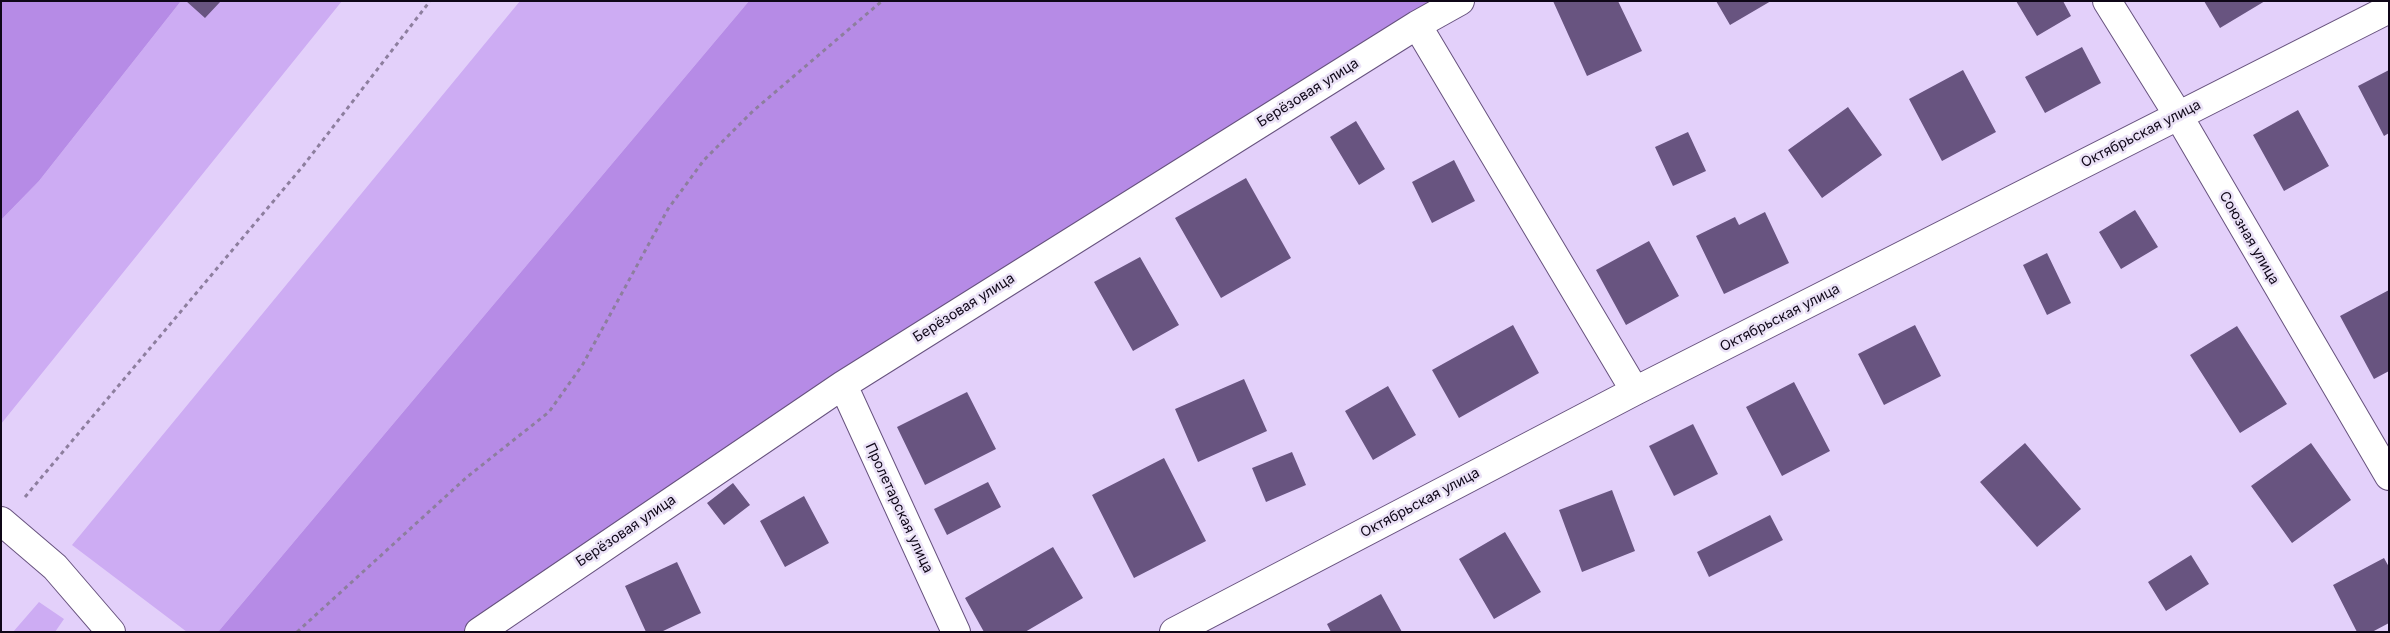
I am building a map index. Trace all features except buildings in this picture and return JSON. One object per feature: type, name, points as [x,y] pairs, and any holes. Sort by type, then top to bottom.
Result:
[{"type":"street","name":"Берёзовая улица","points":[[478,632],[843,385],[1417,25],[1460,1]]},
{"type":"street","name":"Союзная улица","points":[[2107,1],[2178,115],[2389,476]]},
{"type":"street","name":"Октябрьская улица","points":[[1174,632],[1635,391],[2389,10]]},
{"type":"street","points":[[1417,25],[1635,391]]},
{"type":"street","name":"Пролетарская улица","points":[[843,385],[956,632]]},
{"type":"street","points":[[2,522],[55,567],[111,632]]},
{"type":"path","points":[[2,522],[302,166],[430,1]]},
{"type":"path","points":[[297,632],[468,477],[549,412],[583,364],[668,209],[704,160],[753,111],[882,1]]},
{"type":"shaded area","points":[[1,1],[181,1],[39,181],[1,220]]},
{"type":"shaded area","points":[[181,1],[342,1],[1,424],[1,220],[39,181]]},
{"type":"shaded area","points":[[520,1],[749,1],[218,632],[187,632],[72,545]]},
{"type":"shaded area","points":[[749,1],[1446,1],[477,632],[218,632]]},
{"type":"shaded area","points":[[39,602],[64,619],[55,632],[13,632]]}]
